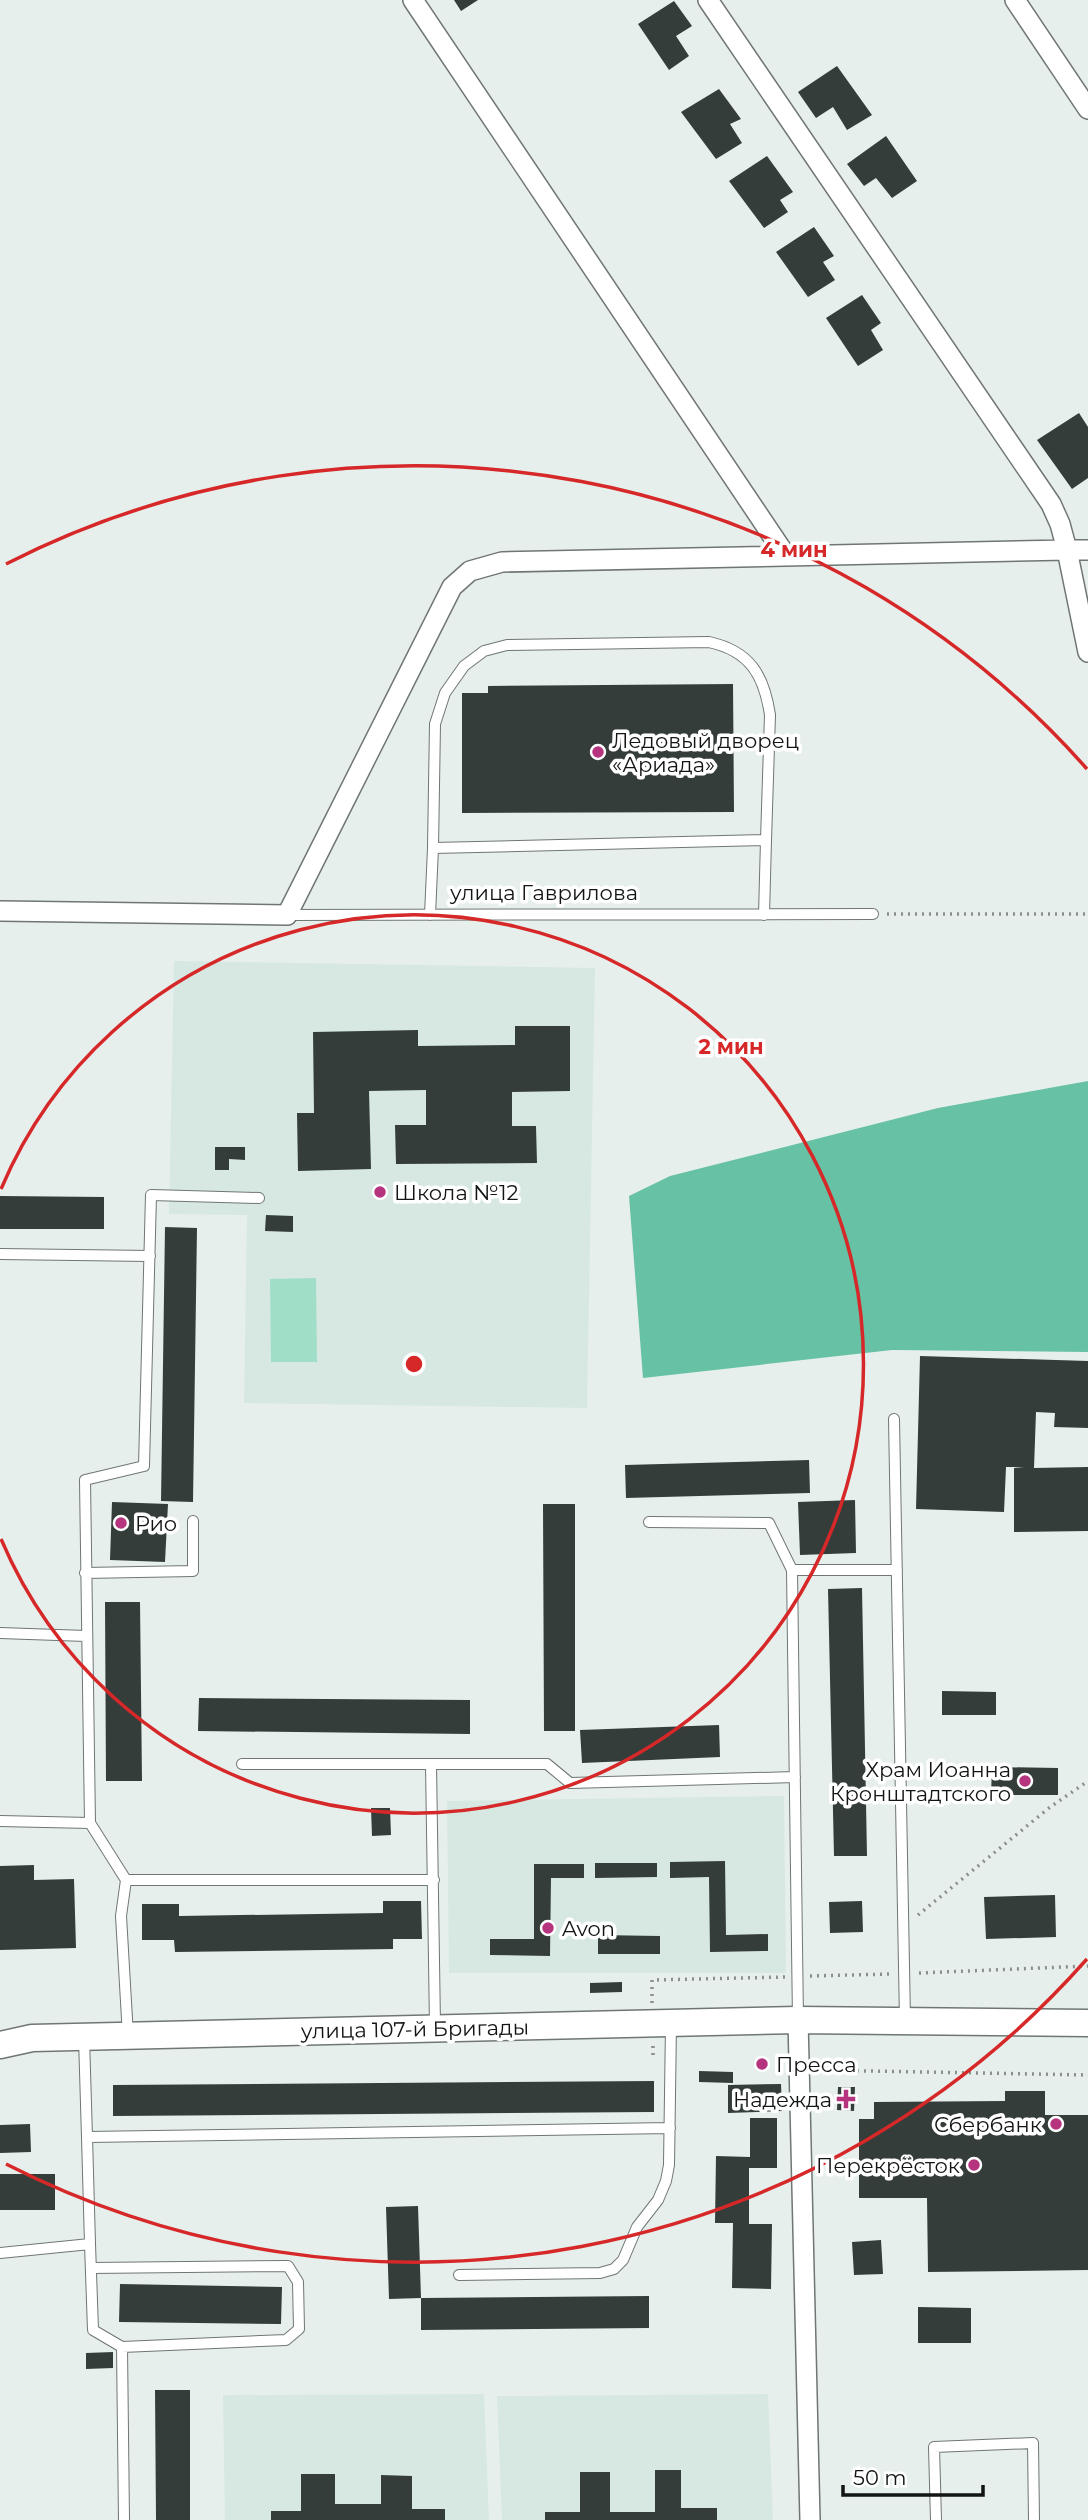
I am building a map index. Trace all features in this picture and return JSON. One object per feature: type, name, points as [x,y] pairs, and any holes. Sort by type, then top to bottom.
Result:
[{"type":"main road","name":"улица 107-й Бригады","points":[[32,2038],[798,2020],[1088,2023]]},
{"type":"main road","points":[[0,2029],[32,2038]]},
{"type":"main road","points":[[0,2045],[32,2038]]},
{"type":"street","points":[[413,0],[786,556]]},
{"type":"street","points":[[708,0],[1051,504],[1067,550],[1088,652]]},
{"type":"street","points":[[1015,0],[1088,109]]},
{"type":"street","points":[[287,915],[452,587],[470,570],[502,562],[1088,550]]},
{"type":"street","name":"улица Гаврилова","points":[[0,911],[287,915]]},
{"type":"street","points":[[798,2020],[810,2520]]},
{"type":"lane","points":[[430,915],[435,724],[444,694],[464,666],[484,651],[507,645],[709,642],[730,647],[746,659],[760,677],[767,695],[770,715],[764,915]]},
{"type":"lane","points":[[433,848],[766,840]]},
{"type":"lane","name":"улица Гаврилова","points":[[287,915],[873,914]]},
{"type":"lane","points":[[128,2036],[121,1916],[126,1881],[90,1824],[85,1480],[144,1466],[151,1195],[259,1198]]},
{"type":"lane","points":[[0,1254],[150,1256]]},
{"type":"lane","points":[[894,1419],[905,2021]]},
{"type":"lane","points":[[85,1573],[193,1571],[193,1521]]},
{"type":"lane","points":[[649,1522],[769,1523],[792,1570],[798,2020]]},
{"type":"lane","points":[[792,1570],[897,1570]]},
{"type":"lane","points":[[0,1633],[86,1636]]},
{"type":"lane","points":[[242,1764],[547,1764],[570,1783],[795,1777]]},
{"type":"lane","points":[[431,1764],[435,2029]]},
{"type":"lane","points":[[0,1821],[90,1824]]},
{"type":"lane","points":[[126,1881],[434,1880]]},
{"type":"lane","points":[[459,2275],[600,2273],[614,2269],[623,2260],[637,2227],[658,2200],[670,2165],[670,2128],[661,2024]]},
{"type":"lane","points":[[84,2037],[90,2244],[93,2329],[122,2347],[286,2340],[299,2329],[298,2282],[288,2266],[91,2268]]},
{"type":"lane","points":[[87,2137],[670,2128]]},
{"type":"lane","points":[[0,2253],[90,2244]]},
{"type":"lane","points":[[122,2347],[124,2520]]},
{"type":"lane","points":[[936,2520],[934,2447],[1032,2443],[1034,2520]]},
{"type":"path","points":[[873,914],[1088,914]]},
{"type":"path","points":[[904,1928],[921,1911],[1049,1808],[1088,1781]]},
{"type":"path","points":[[653,2059],[661,2024],[652,1980],[905,1974],[1088,1966]]},
{"type":"path","points":[[799,2069],[1088,2075]]},
{"type":"shaded area","name":"Школа №12","points":[[174,961],[595,968],[587,1408],[244,1403],[247,1215],[169,1214]]},
{"type":"shaded area","points":[[784,1796],[786,1973],[449,1973],[447,1801]]},
{"type":"shaded area","points":[[484,2394],[489,2520],[225,2520],[223,2395]]},
{"type":"shaded area","points":[[768,2394],[773,2520],[502,2520],[497,2396]]},
{"type":"green space","points":[[1088,1081],[1088,1352],[892,1350],[643,1378],[629,1196],[670,1176],[938,1108]]},
{"type":"green space","points":[[316,1278],[317,1362],[271,1362],[270,1279]]},
{"type":"building","points":[[454,0],[478,0],[461,11]]},
{"type":"building","points":[[674,1],[692,26],[676,36],[689,56],[669,70],[638,24]]},
{"type":"building","points":[[837,66],[872,115],[847,130],[833,107],[816,118],[798,92]]},
{"type":"building","points":[[719,89],[741,119],[730,124],[742,143],[716,159],[681,112]]},
{"type":"building","points":[[886,136],[917,181],[892,198],[876,178],[864,186],[847,164]]},
{"type":"building","points":[[767,156],[793,192],[780,200],[788,212],[764,228],[729,181]]},
{"type":"building","points":[[814,227],[834,256],[823,262],[835,280],[808,297],[776,252]]},
{"type":"building","points":[[862,295],[881,323],[871,330],[883,350],[858,366],[826,318]]},
{"type":"building","points":[[1079,413],[1088,427],[1088,478],[1072,489],[1037,440]]},
{"type":"building","name":"Ледовый дворец «Ариада»","points":[[733,684],[734,812],[462,813],[462,693],[488,693],[488,686]]},
{"type":"building","points":[[515,1026],[570,1026],[570,1091],[512,1092],[512,1126],[536,1126],[537,1163],[396,1164],[395,1125],[426,1125],[426,1090],[369,1091],[371,1169],[298,1171],[297,1113],[314,1113],[313,1032],[418,1030],[418,1046],[515,1045]]},
{"type":"building","points":[[215,1147],[245,1147],[245,1160],[229,1159],[229,1170],[215,1170]]},
{"type":"building","points":[[0,1196],[104,1197],[104,1229],[0,1229]]},
{"type":"building","points":[[266,1215],[293,1216],[293,1232],[265,1231]]},
{"type":"building","points":[[165,1227],[197,1228],[193,1502],[161,1501]]},
{"type":"building","points":[[920,1356],[1088,1361],[1088,1428],[1054,1427],[1055,1413],[1036,1412],[1034,1468],[1088,1467],[1088,1531],[1014,1532],[1014,1468],[1024,1467],[1006,1467],[1004,1512],[916,1509]]},
{"type":"building","points":[[809,1460],[810,1493],[626,1498],[625,1465]]},
{"type":"building","points":[[855,1500],[856,1553],[800,1555],[798,1502]]},
{"type":"building","points":[[112,1502],[168,1504],[165,1562],[110,1560]]},
{"type":"building","points":[[543,1504],[575,1504],[575,1731],[544,1731]]},
{"type":"building","points":[[862,1588],[867,1856],[834,1856],[828,1589]]},
{"type":"building","points":[[105,1602],[140,1602],[142,1781],[106,1781]]},
{"type":"building","points":[[942,1691],[996,1692],[996,1715],[942,1715]]},
{"type":"building","points":[[199,1698],[470,1700],[470,1734],[198,1731]]},
{"type":"building","points":[[719,1725],[720,1757],[582,1763],[580,1730]]},
{"type":"building","name":"Храм Иоанна Кронштадтского","points":[[992,1767],[1058,1768],[1058,1795],[991,1795]]},
{"type":"building","points":[[371,1808],[390,1808],[391,1835],[372,1836]]},
{"type":"building","points":[[725,1861],[726,1935],[768,1934],[768,1951],[710,1952],[709,1877],[670,1878],[670,1862]]},
{"type":"building","points":[[595,1863],[657,1863],[657,1877],[595,1878]]},
{"type":"building","points":[[534,1864],[584,1864],[584,1878],[551,1878],[550,1956],[490,1955],[490,1939],[534,1939]]},
{"type":"building","points":[[34,1865],[34,1880],[74,1879],[76,1948],[0,1950],[0,1866]]},
{"type":"building","points":[[1055,1895],[1056,1937],[986,1939],[984,1897]]},
{"type":"building","points":[[383,1901],[421,1901],[422,1939],[393,1939],[393,1949],[175,1952],[174,1940],[142,1940],[142,1904],[179,1904],[179,1916],[383,1913]]},
{"type":"building","points":[[862,1901],[863,1932],[830,1933],[829,1902]]},
{"type":"building","points":[[598,1935],[660,1936],[660,1954],[598,1954]]},
{"type":"building","points":[[622,1982],[622,1992],[590,1993],[590,1983]]},
{"type":"building","points":[[699,2071],[733,2072],[733,2083],[699,2082]]},
{"type":"building","points":[[654,2081],[654,2112],[113,2116],[113,2085]]},
{"type":"building","points":[[781,2084],[782,2111],[728,2113],[728,2085]]},
{"type":"building","name":"Надежда","points":[[838,2087],[855,2087],[854,2111],[837,2110]]},
{"type":"building","name":"Перекрёсток","points":[[1005,2091],[1045,2091],[1045,2115],[1088,2115],[1088,2270],[928,2272],[927,2198],[859,2198],[859,2119],[874,2119],[874,2102],[1005,2101]]},
{"type":"building","points":[[750,2118],[777,2118],[777,2168],[749,2168],[749,2224],[772,2224],[771,2289],[732,2288],[733,2223],[715,2223],[716,2156],[750,2157]]},
{"type":"building","points":[[30,2124],[31,2152],[0,2153],[0,2125]]},
{"type":"building","points":[[0,2174],[55,2174],[55,2210],[0,2210]]},
{"type":"building","points":[[418,2206],[421,2298],[389,2299],[386,2207]]},
{"type":"building","points":[[881,2240],[883,2274],[854,2275],[852,2242]]},
{"type":"building","points":[[120,2284],[282,2287],[281,2324],[119,2322]]},
{"type":"building","points":[[649,2296],[649,2328],[421,2330],[421,2298]]},
{"type":"building","points":[[918,2307],[971,2308],[971,2343],[918,2343]]},
{"type":"building","points":[[113,2352],[113,2368],[86,2369],[86,2353]]},
{"type":"building","points":[[155,2390],[190,2390],[190,2520],[156,2520]]},
{"type":"building","points":[[655,2470],[681,2470],[681,2508],[717,2508],[717,2520],[545,2520],[545,2512],[580,2512],[580,2472],[610,2472],[610,2512],[655,2512]]},
{"type":"building","points":[[301,2474],[335,2474],[335,2504],[381,2504],[381,2475],[412,2476],[412,2509],[445,2509],[445,2520],[271,2520],[271,2511],[301,2511]]},
{"type":"place","name":"Ледовый дворец «Ариада»","points":[[598,752]]},
{"type":"place","name":"Школа №12","points":[[380,1192]]},
{"type":"place","name":"Рио","points":[[121,1523]]},
{"type":"place","name":"Храм Иоанна Кронштадтского","points":[[1025,1781]]},
{"type":"place","name":"Avon","points":[[548,1928]]},
{"type":"place","name":"Пресса","points":[[762,2064]]},
{"type":"place","name":"Надежда","points":[[846,2099]]},
{"type":"place","name":"Сбербанк","points":[[1056,2124]]},
{"type":"place","name":"Перекрёсток","points":[[974,2165]]}]
